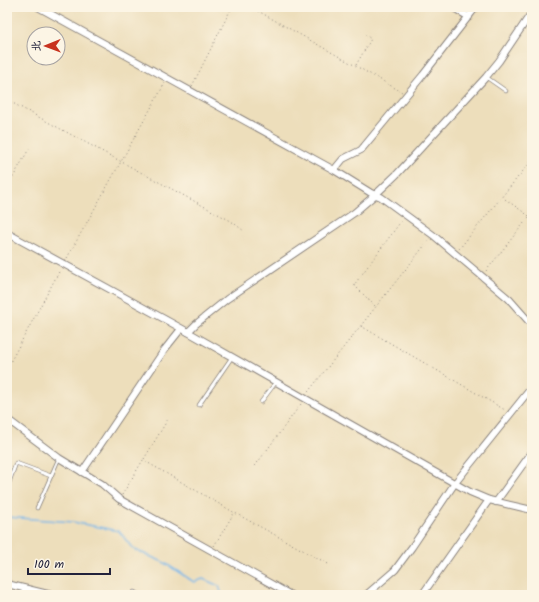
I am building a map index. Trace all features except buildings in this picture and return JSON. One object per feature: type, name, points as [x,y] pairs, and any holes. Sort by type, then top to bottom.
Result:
[{"type":"street","points":[[38,7],[337,171],[381,197],[455,253],[509,299],[532,325]]},
{"type":"street","points":[[452,7],[469,17]]},
{"type":"street","points":[[337,171],[347,156],[361,150],[408,94],[476,7]]},
{"type":"street","points":[[188,332],[227,299],[354,213],[376,195],[486,77],[499,61],[532,12]]},
{"type":"street","points":[[7,233],[188,332],[470,492],[489,500],[532,510]]},
{"type":"street","points":[[82,472],[165,349],[181,329]]},
{"type":"street","points":[[366,595],[395,570],[456,484],[532,387]]},
{"type":"street","points":[[7,419],[59,458],[102,484],[119,499],[291,595]]},
{"type":"street","points":[[496,502],[532,452]]},
{"type":"street","points":[[422,595],[489,500]]},
{"type":"street","points":[[7,584],[52,595]]},
{"type":"lane","points":[[486,77],[506,90]]},
{"type":"lane","points":[[199,405],[232,357]]},
{"type":"lane","points":[[261,402],[276,382]]},
{"type":"lane","points":[[37,508],[59,458]]},
{"type":"lane","points":[[7,488],[16,463],[51,476]]},
{"type":"lane","points":[[132,595],[134,592],[139,595]]},
{"type":"path","points":[[190,90],[232,7]]},
{"type":"path","points":[[251,7],[408,94]]},
{"type":"path","points":[[356,65],[371,39],[364,34]]},
{"type":"path","points":[[7,368],[168,78]]},
{"type":"path","points":[[7,100],[231,221],[244,230]]},
{"type":"path","points":[[7,188],[30,147]]},
{"type":"path","points":[[455,253],[532,160]]},
{"type":"path","points":[[502,197],[532,218]]},
{"type":"path","points":[[482,276],[532,212]]},
{"type":"path","points":[[376,307],[354,284],[406,215]]},
{"type":"path","points":[[255,466],[307,394],[433,235]]},
{"type":"path","points":[[360,326],[511,414]]},
{"type":"path","points":[[119,499],[168,419]]},
{"type":"path","points":[[143,460],[330,565]]},
{"type":"path","points":[[211,550],[235,513]]},
{"type":"waterway","points":[[7,517],[73,522],[119,531],[133,549],[163,562],[194,582],[203,579],[219,586],[222,595]]}]
